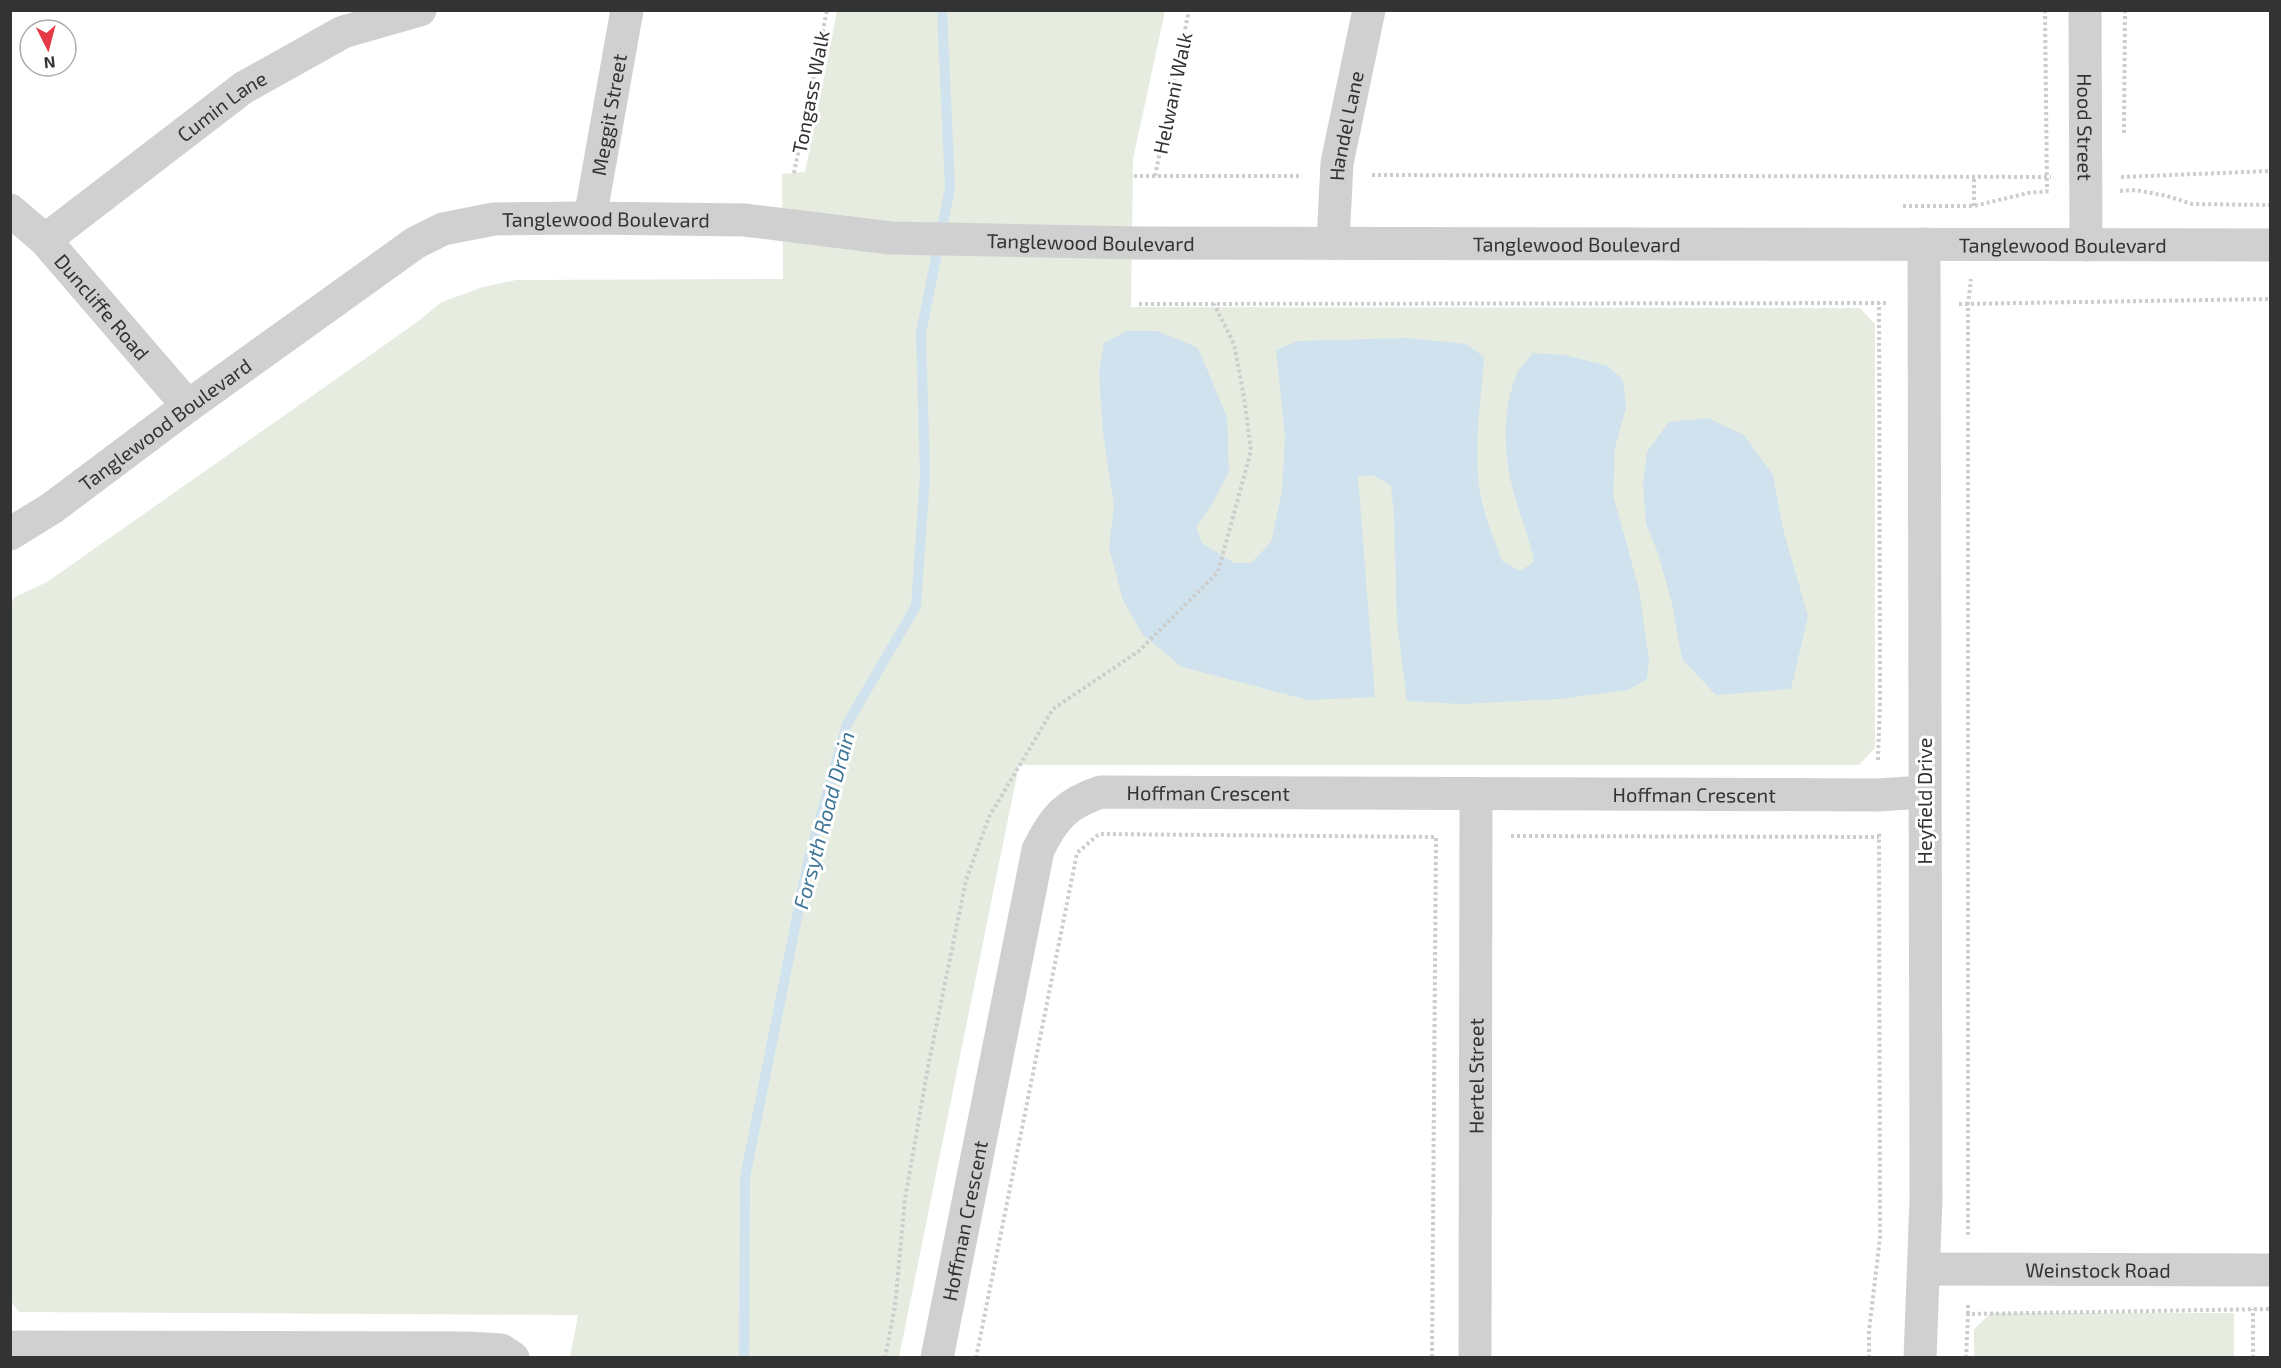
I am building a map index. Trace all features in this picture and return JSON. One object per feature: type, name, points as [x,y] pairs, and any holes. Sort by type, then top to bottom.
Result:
[{"type":"street","name":"Cumin Lane","points":[[45,240],[243,88],[343,32],[420,10]]},
{"type":"street","name":"Meggit Street","points":[[590,218],[627,10]]},
{"type":"street","name":"Handel Lane","points":[[1333,243],[1337,163],[1369,10]]},
{"type":"street","name":"Hood Street","points":[[2085,10],[2086,245]]},
{"type":"street","name":"Duncliffe Road","points":[[10,210],[45,240],[188,406]]},
{"type":"street","name":"Tanglewood Boulevard","points":[[10,534],[52,508],[188,406],[415,243],[443,229],[494,219],[744,220],[891,238],[1138,243],[2271,245]]},
{"type":"street","name":"Heyfield Drive","points":[[1920,1358],[1924,1269],[1924,244]]},
{"type":"street","name":"Hoffman Crescent","points":[[937,1358],[1038,850],[1049,826],[1082,798],[1101,792],[1877,795],[1924,792]]},
{"type":"street","name":"Hertel Street","points":[[1475,1358],[1476,794]]},
{"type":"street","name":"Weinstock Road","points":[[1924,1269],[1968,1271],[2271,1270]]},
{"type":"street","points":[[10,1347],[468,1348],[501,1350],[513,1358]]},
{"type":"path","name":"Tongass Walk","points":[[794,173],[827,10]]},
{"type":"path","name":"Helwani Walk","points":[[1155,176],[1189,10]]},
{"type":"path","points":[[2045,10],[2047,190]]},
{"type":"path","points":[[2124,141],[2125,10]]},
{"type":"path","points":[[1903,206],[1974,206],[2123,177],[2271,171]]},
{"type":"path","points":[[1134,176],[2046,177],[2167,196],[2192,204],[2271,205]]},
{"type":"path","points":[[1966,1358],[1968,1314],[1968,304],[1974,177]]},
{"type":"path","points":[[2123,177],[2123,190]]},
{"type":"path","points":[[1139,304],[1968,304],[2271,298]]},
{"type":"path","points":[[976,1358],[1077,854],[1099,834],[1879,837]]},
{"type":"path","points":[[1432,1358],[1436,837]]},
{"type":"path","points":[[2253,1309],[2253,1358]]},
{"type":"path","points":[[1968,1314],[2271,1309]]},
{"type":"shaded area","points":[[837,11],[1165,11],[1133,159],[1131,307],[1860,308],[1875,324],[1875,748],[1859,765],[1019,765],[899,1357],[570,1357],[578,1315],[19,1312],[11,1302],[10,604],[15,597],[47,582],[413,325],[442,302],[483,287],[516,280],[783,279],[782,174],[805,172]]},
{"type":"shaded area","points":[[1991,1313],[2234,1313],[2234,1357],[1974,1357],[1974,1329]]},
{"type":"water","points":[[1127,331],[1157,331],[1198,348],[1227,417],[1229,472],[1212,504],[1196,527],[1202,543],[1234,563],[1251,563],[1271,542],[1282,492],[1285,436],[1276,350],[1298,341],[1407,338],[1466,344],[1484,357],[1478,438],[1481,496],[1485,515],[1502,561],[1520,571],[1534,562],[1512,488],[1506,451],[1507,410],[1518,371],[1533,353],[1565,355],[1608,366],[1623,380],[1626,408],[1615,448],[1613,495],[1639,589],[1649,660],[1647,679],[1628,690],[1559,699],[1460,704],[1407,701],[1397,622],[1391,486],[1373,475],[1358,476],[1375,697],[1308,700],[1182,667],[1143,635],[1123,600],[1109,548],[1114,505],[1103,433],[1099,373],[1104,343]]},
{"type":"water","points":[[1708,418],[1744,435],[1773,475],[1783,529],[1808,616],[1791,689],[1716,695],[1682,659],[1672,604],[1658,553],[1646,524],[1643,484],[1647,452],[1669,422]]},
{"type":"waterway","name":"Forsyth Road Drain","points":[[744,1358],[745,1178],[809,857],[847,724],[916,606],[925,476],[921,333],[950,188],[942,10]]}]
